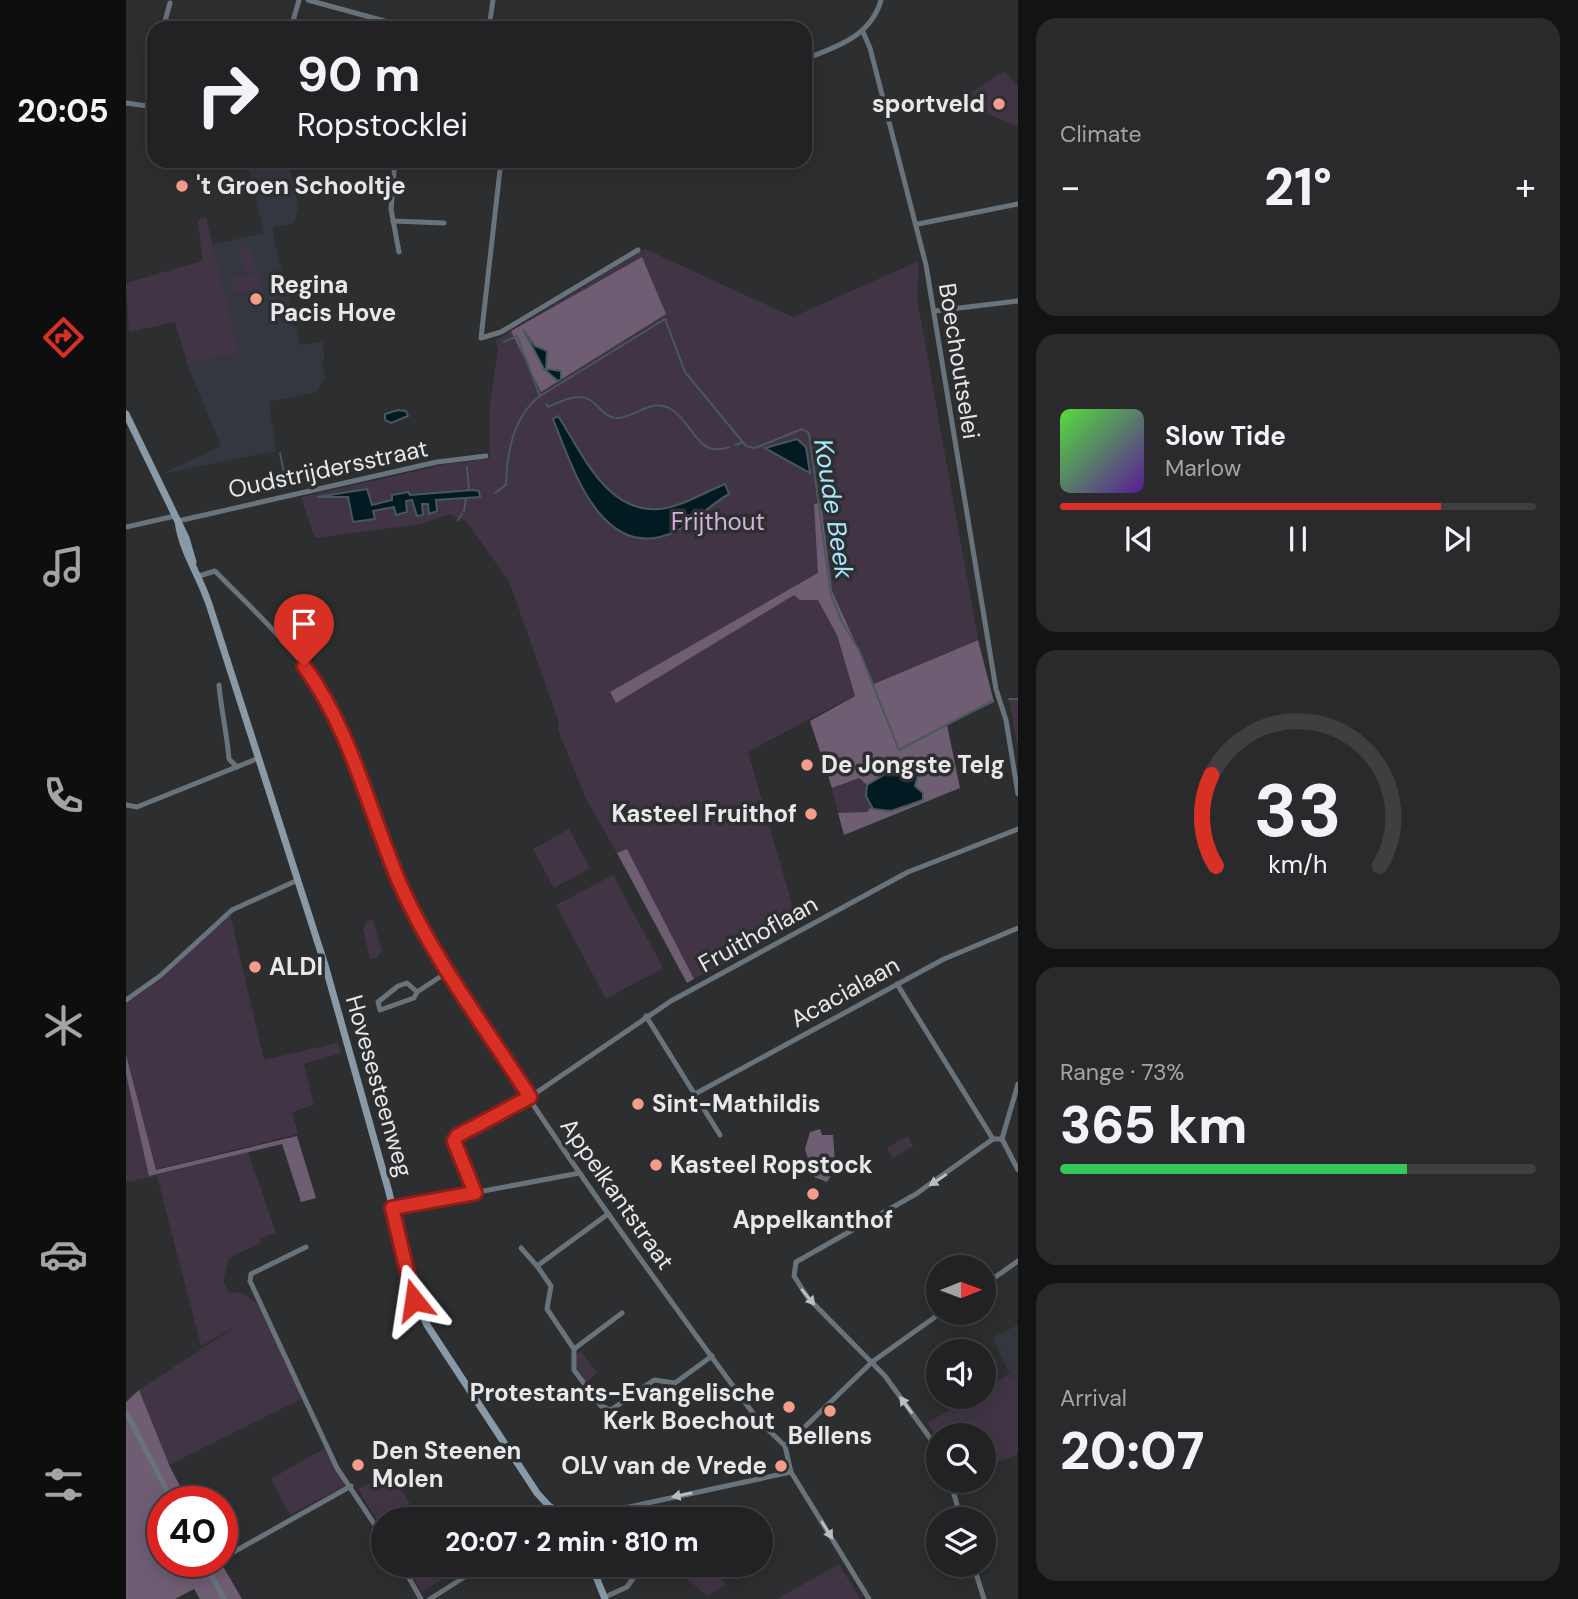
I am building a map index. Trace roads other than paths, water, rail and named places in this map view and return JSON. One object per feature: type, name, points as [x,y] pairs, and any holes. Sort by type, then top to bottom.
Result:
[{"type":"street","points":[[160,0],[170,1],[165,21]]},
{"type":"street","points":[[293,21],[299,0]]},
{"type":"street","points":[[308,0],[384,21]]},
{"type":"street","points":[[490,21],[493,0]]},
{"type":"street","points":[[812,56],[839,46],[863,32],[881,0]]},
{"type":"street","name":"Boechoutselei","points":[[863,32],[870,48],[918,224],[999,700],[1006,720],[1018,794]]},
{"type":"street","points":[[126,103],[147,106]]},
{"type":"street","points":[[394,168],[390,189],[399,252]]},
{"type":"street","points":[[500,168],[481,338],[490,337],[638,250]]},
{"type":"street","points":[[918,224],[1018,204]]},
{"type":"street","points":[[393,221],[444,223]]},
{"type":"street","points":[[934,311],[1018,301]]},
{"type":"street","points":[[126,414],[177,518]]},
{"type":"street","name":"Oudstrijdersstraat","points":[[126,527],[437,462],[486,456]]},
{"type":"street","name":"Hovesesteenweg","points":[[177,518],[188,561],[198,574],[298,880],[420,1313],[541,1498],[553,1507]]},
{"type":"street","name":"Appelkantstraat","points":[[198,574],[215,571],[294,655],[326,698],[358,764],[400,883],[449,971],[608,1214],[758,1420],[785,1446]]},
{"type":"street","points":[[219,685],[229,759],[237,767]]},
{"type":"street","points":[[126,805],[137,807],[176,789],[191,787],[259,758]]},
{"type":"street","name":"Fruithoflaan","points":[[475,1193],[454,1141],[457,1136],[530,1097],[646,1016],[908,872],[1018,829]]},
{"type":"street","points":[[126,1000],[160,976],[232,910],[298,880]]},
{"type":"street","name":"Acacialaan","points":[[693,1095],[966,948],[1018,928]]},
{"type":"street","points":[[417,992],[407,983],[398,986],[378,1002],[380,1010],[414,998],[417,992],[449,971]]},
{"type":"street","points":[[897,984],[992,1139]]},
{"type":"street","points":[[646,1016],[720,1135]]},
{"type":"street","points":[[1018,1084],[1002,1139],[1018,1170]]},
{"type":"street","points":[[926,1433],[872,1362],[836,1327],[796,1281],[793,1269],[796,1262],[916,1194],[992,1139],[1002,1139]]},
{"type":"street","points":[[392,1208],[580,1173]]},
{"type":"street","points":[[537,1266],[608,1214]]},
{"type":"street","points":[[306,1247],[249,1276],[256,1298],[337,1468],[371,1518]]},
{"type":"street","points":[[521,1248],[551,1286],[547,1309],[574,1349],[574,1370],[607,1410],[654,1380],[675,1383],[712,1356]]},
{"type":"street","points":[[996,1277],[1018,1261]]},
{"type":"street","points":[[574,1349],[622,1313]]},
{"type":"street","points":[[869,1599],[791,1472],[785,1446],[872,1362],[926,1323]]},
{"type":"street","points":[[126,1412],[165,1486]]},
{"type":"street","points":[[627,1507],[791,1472]]},
{"type":"street","points":[[238,1550],[351,1486]]},
{"type":"street","points":[[212,1577],[224,1599]]},
{"type":"street","points":[[408,1577],[422,1599]]},
{"type":"street","points":[[430,1599],[465,1577]]},
{"type":"street","points":[[596,1577],[605,1598],[627,1587],[634,1577]]},
{"type":"street","points":[[977,1577],[984,1599]]},
{"type":"water","points":[[523,329],[535,346],[547,351],[546,369],[561,371],[561,379],[558,381],[544,369]]},
{"type":"water","points":[[398,410],[406,411],[408,416],[391,423],[385,420],[385,414]]},
{"type":"water","points":[[558,416],[598,478],[625,502],[641,508],[668,508],[725,484],[729,494],[672,533],[647,539],[626,534],[608,523],[580,484],[553,419]]},
{"type":"water","points":[[797,439],[806,447],[810,473],[765,448]]},
{"type":"water","points":[[367,489],[372,505],[392,500],[392,495],[408,492],[410,495],[473,490],[479,491],[480,497],[436,500],[437,511],[429,514],[428,504],[422,504],[423,515],[417,516],[412,500],[406,501],[407,512],[396,515],[394,507],[373,511],[375,519],[353,522],[348,497],[317,497]]},
{"type":"water","points":[[905,766],[915,767],[919,772],[915,786],[923,793],[923,800],[891,811],[873,809],[866,796],[867,785],[892,770]]},
{"type":"waterway","name":"Koude Beek","points":[[540,396],[665,319],[685,372],[746,446],[755,448],[802,429],[809,433],[831,595],[842,622],[859,650],[899,750],[992,701]]},
{"type":"waterway","points":[[495,493],[506,485],[510,448],[523,414],[540,396],[517,336],[504,342]]},
{"type":"waterway","points":[[546,404],[548,407],[571,398],[585,398],[614,418],[627,416],[651,406],[664,406],[678,415],[702,444],[718,449],[729,447]]},
{"type":"waterway","name":"Koude Beek","points":[[735,445],[744,442]]},
{"type":"waterway","points":[[280,453],[287,488]]},
{"type":"waterway","points":[[467,467],[469,490]]},
{"type":"waterway","points":[[464,511],[466,498]]},
{"type":"waterway","points":[[458,520],[462,514]]},
{"type":"waterway","name":"Koude Beek","points":[[1009,699],[1018,699]]},
{"type":"place","name":"sportveld","points":[[999,104]]},
{"type":"place","name":"'t Groen Schooltje","points":[[182,186]]},
{"type":"place","name":"Regina Pacis Hove","points":[[256,299]]},
{"type":"place","name":"De Jongste Telg","points":[[807,765]]},
{"type":"place","name":"Kasteel Fruithof","points":[[811,814]]},
{"type":"place","name":"ALDI","points":[[255,967]]},
{"type":"place","name":"Sint-Mathildis","points":[[638,1104]]},
{"type":"place","name":"Kasteel Ropstock","points":[[656,1165]]},
{"type":"place","name":"Appelkanthof","points":[[813,1194]]},
{"type":"place","name":"Protestants-Evangelische Kerk Boechout","points":[[789,1407]]},
{"type":"place","name":"Bellens","points":[[830,1411]]},
{"type":"place","name":"Den Steenen Molen","points":[[358,1465]]},
{"type":"place","name":"OLV van de Vrede","points":[[781,1466]]},
{"type":"park label","name":"Frijthout","points":[[718,522]]}]
